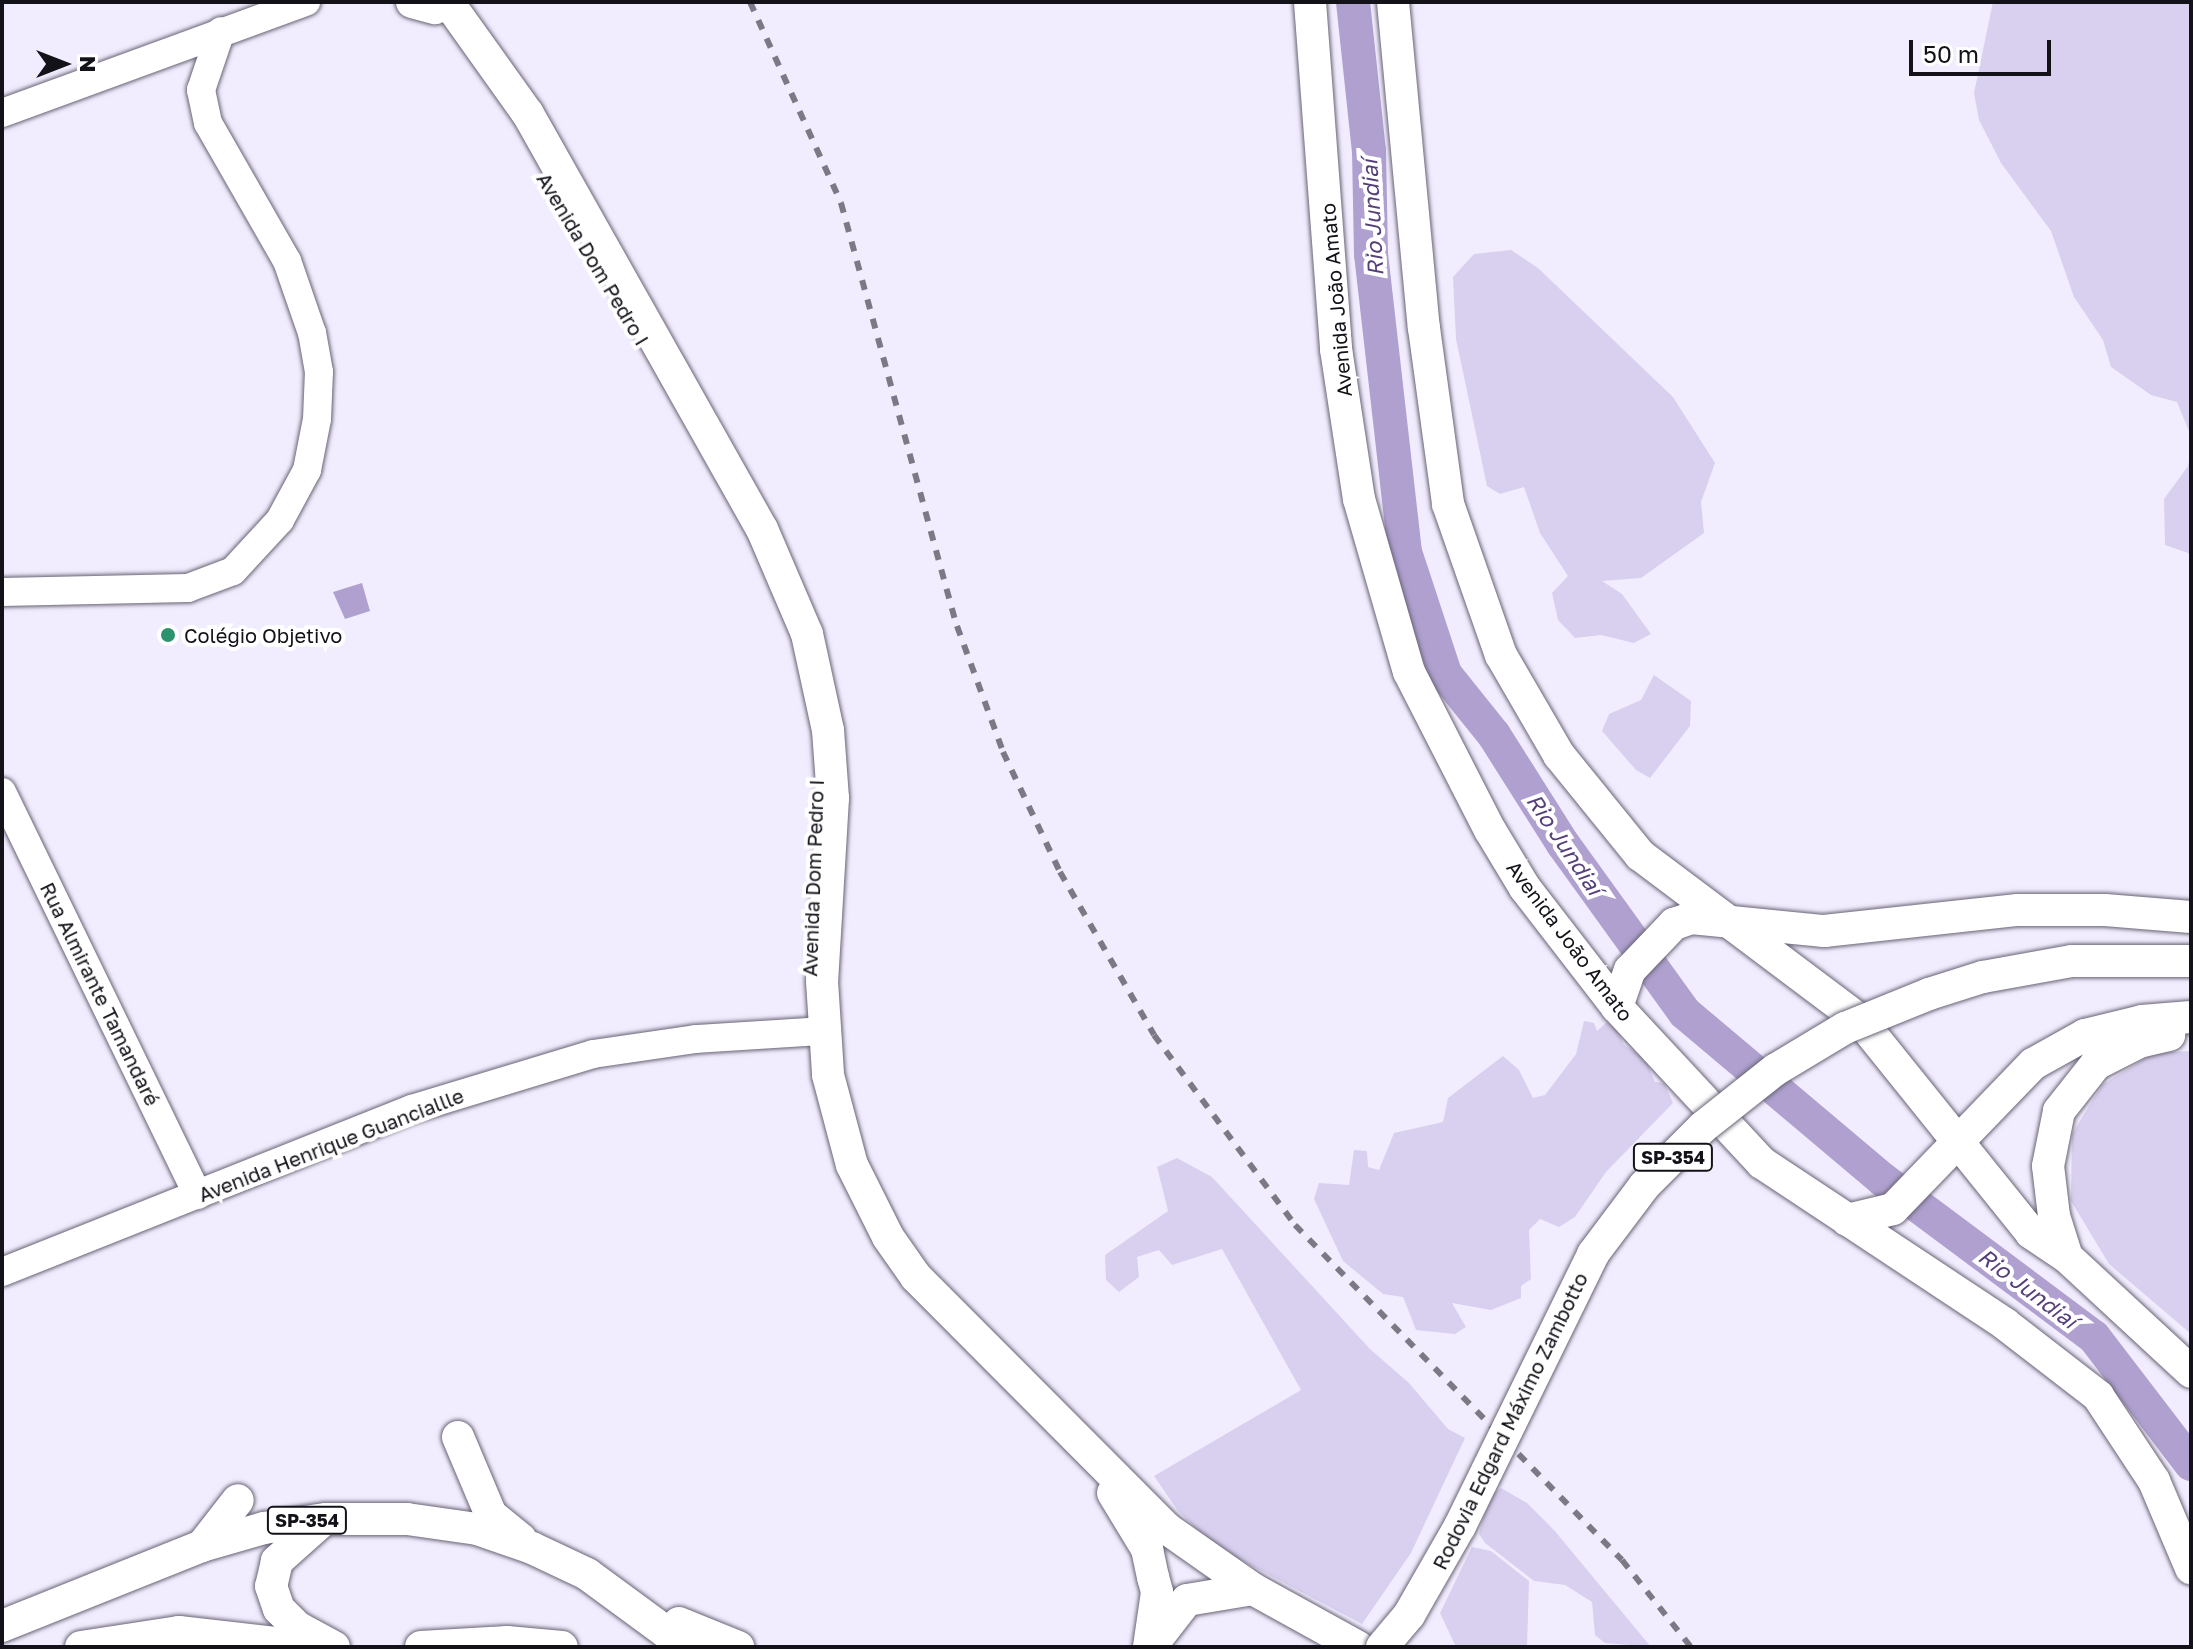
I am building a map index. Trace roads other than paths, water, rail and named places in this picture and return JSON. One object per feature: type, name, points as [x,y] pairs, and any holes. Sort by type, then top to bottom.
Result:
[{"type":"main road","name":"Avenida João Amato","points":[[1310,2],[1336,349],[1359,499],[1409,672],[1525,888],[1617,1007],[1762,1163],[2005,1324],[2098,1396],[2154,1481],[2191,1568]]},
{"type":"main road","points":[[1393,2],[1424,328],[1448,504],[1501,655],[1559,755],[1640,855],[1860,1020],[1950,1150],[2031,1233],[2067,1257],[2191,1372]]},
{"type":"main road","name":"Avenida Dom Pedro I","points":[[432,4],[500,105],[695,431],[781,599],[808,687],[819,800],[816,1031],[820,1109],[837,1163],[872,1238],[930,1316],[1060,1428]]},
{"type":"main road","points":[[1617,1007],[1630,970],[1674,924],[1691,918],[1824,931],[2018,910],[2105,910],[2191,917]]},
{"type":"main road","name":"Rodovia Edgard Máximo Zambotto","points":[[1382,1647],[1409,1615],[1454,1538],[1593,1254],[1644,1186],[1703,1127],[1775,1070],[1845,1028],[1929,994],[1983,977],[2072,961],[2191,961]]},
{"type":"main road","points":[[1847,1220],[1893,1209],[2033,1064],[2085,1035],[2142,1021],[2191,1017]]},
{"type":"main road","points":[[2067,1257],[2054,1216],[2048,1166],[2059,1111],[2096,1064],[2139,1042],[2191,1029]]},
{"type":"main road","points":[[1060,1428],[1166,1528],[1253,1589],[1358,1647]]},
{"type":"main road","points":[[1060,1428],[1117,1497],[1147,1549],[1157,1592],[1150,1647]]},
{"type":"main road","points":[[458,1437],[491,1515],[532,1548]]},
{"type":"main road","points":[[202,1546],[238,1500]]},
{"type":"main road","points":[[326,1519],[277,1561],[271,1586],[279,1609],[297,1627],[334,1647]]},
{"type":"main road","name":"SP-354","points":[[2,1626],[202,1546],[264,1528],[326,1519],[407,1519],[477,1529],[532,1548],[615,1593],[666,1632],[697,1647]]},
{"type":"main road","points":[[1150,1647],[1187,1600],[1253,1589]]},
{"type":"main road","points":[[615,1593],[738,1647]]},
{"type":"main road","points":[[81,1647],[179,1632],[310,1647]]},
{"type":"main road","points":[[421,1647],[507,1642],[562,1647]]},
{"type":"street","points":[[2,113],[306,2]]},
{"type":"street","points":[[2,592],[188,588],[233,571],[280,520],[307,470],[317,419],[319,372],[312,333],[287,261],[208,123],[201,90],[221,31]]},
{"type":"street","name":"Rua Almirante Tamandaré","points":[[2,792],[198,1195]]},
{"type":"street","name":"Avenida Henrique Guanciallle","points":[[2,1272],[412,1109],[593,1054],[638,1045],[816,1031]]},
{"type":"waterway","name":"Rio Jundiaí","points":[[1353,2],[1369,151],[1371,254],[1405,552],[1445,674],[1494,735],[1563,844],[1685,1013],[1882,1179],[2094,1337],[2191,1464]]},
{"type":"railway","points":[[750,2],[841,203],[957,626],[1003,752],[1060,872],[1154,1035],[1295,1225],[1622,1560],[1691,1647]]},
{"type":"place","name":"Colégio Objetivo","points":[[168,635]]}]
